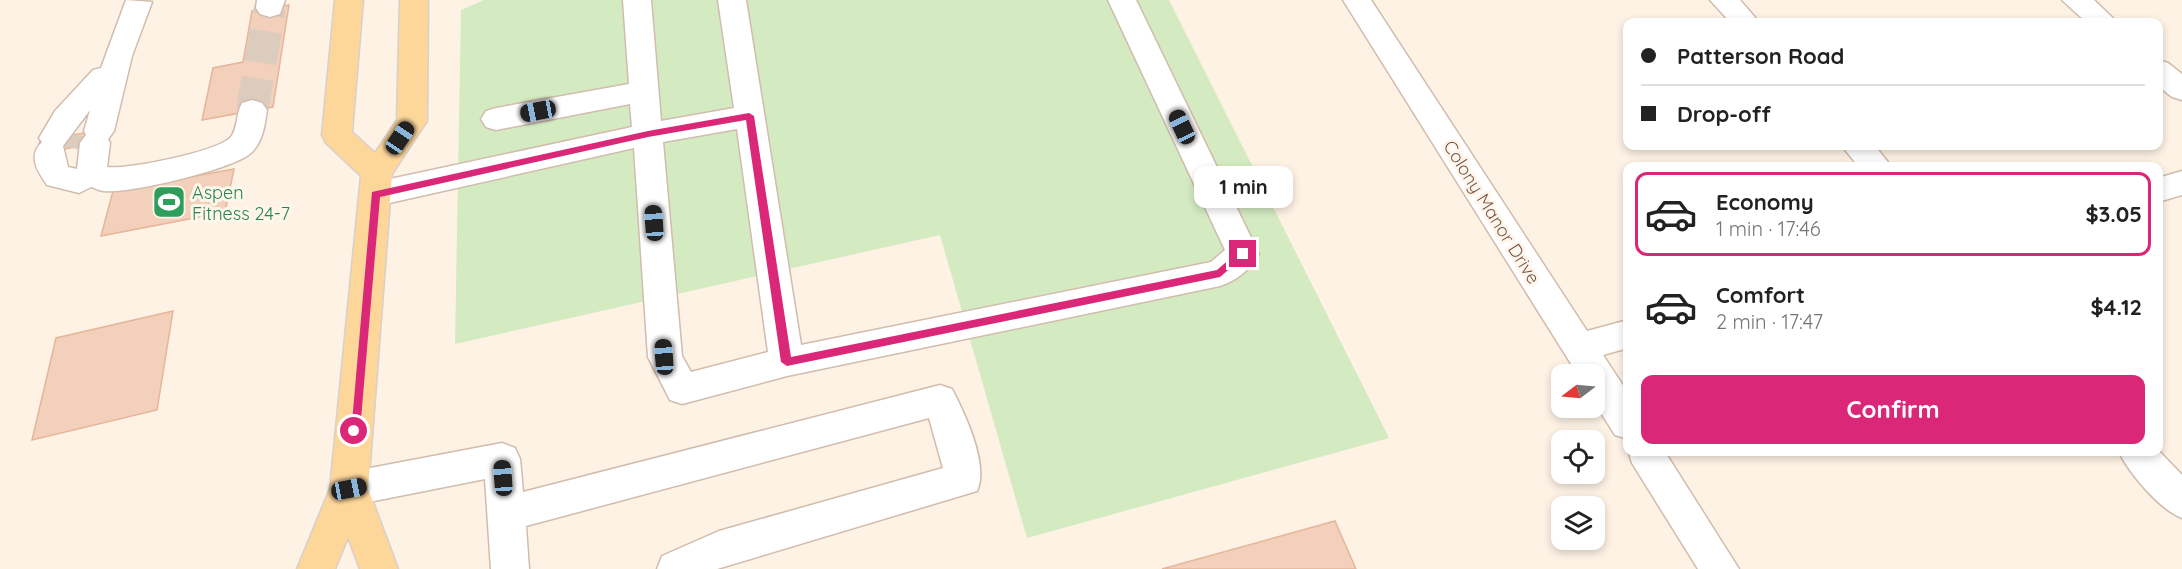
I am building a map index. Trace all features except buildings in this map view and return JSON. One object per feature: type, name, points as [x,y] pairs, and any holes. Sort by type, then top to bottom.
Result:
[{"type":"main road","points":[[349,0],[337,135],[376,184]]},
{"type":"main road","points":[[316,569],[349,489],[376,184],[412,121],[414,0]]},
{"type":"main road","points":[[349,489],[379,569]]},
{"type":"street","points":[[637,0],[664,357],[682,389],[787,362],[1220,273],[1243,254],[1122,0]]},
{"type":"street","points":[[732,0],[787,362]]},
{"type":"street","name":"Colony Manor Drive","points":[[1357,0],[1623,416]]},
{"type":"street","points":[[1724,0],[1741,18]]},
{"type":"street","points":[[2076,0],[2098,18]]},
{"type":"street","points":[[138,2],[111,66],[74,141],[70,168],[92,180],[209,161],[233,152],[247,136],[252,110]]},
{"type":"street","points":[[74,141],[65,118],[111,66]]},
{"type":"street","points":[[2163,74],[2182,90]]},
{"type":"street","points":[[496,118],[645,91]]},
{"type":"street","points":[[376,184],[749,116]]},
{"type":"street","points":[[1861,150],[1872,162]]},
{"type":"street","points":[[2163,189],[2182,183]]},
{"type":"street","points":[[1579,347],[1623,335]]},
{"type":"street","points":[[506,514],[940,400],[956,442],[964,479],[719,549],[676,569]]},
{"type":"street","points":[[1648,456],[1720,569]]},
{"type":"street","points":[[2141,456],[2182,501]]},
{"type":"street","points":[[349,489],[502,459],[510,569]]},
{"type":"green space","points":[[484,0],[1169,0],[1389,438],[1027,538],[940,235],[455,344],[461,10]]},
{"type":"tunnel","points":[[252,110],[270,8]]},
{"type":"tunnel","points":[[72,148],[75,135]]},
{"type":"place","name":"Aspen Fitness 24-7","points":[[169,202]]},
{"type":"route","points":[[354,431],[376,194],[648,134],[749,116],[787,362],[1220,273],[1243,254]]}]
